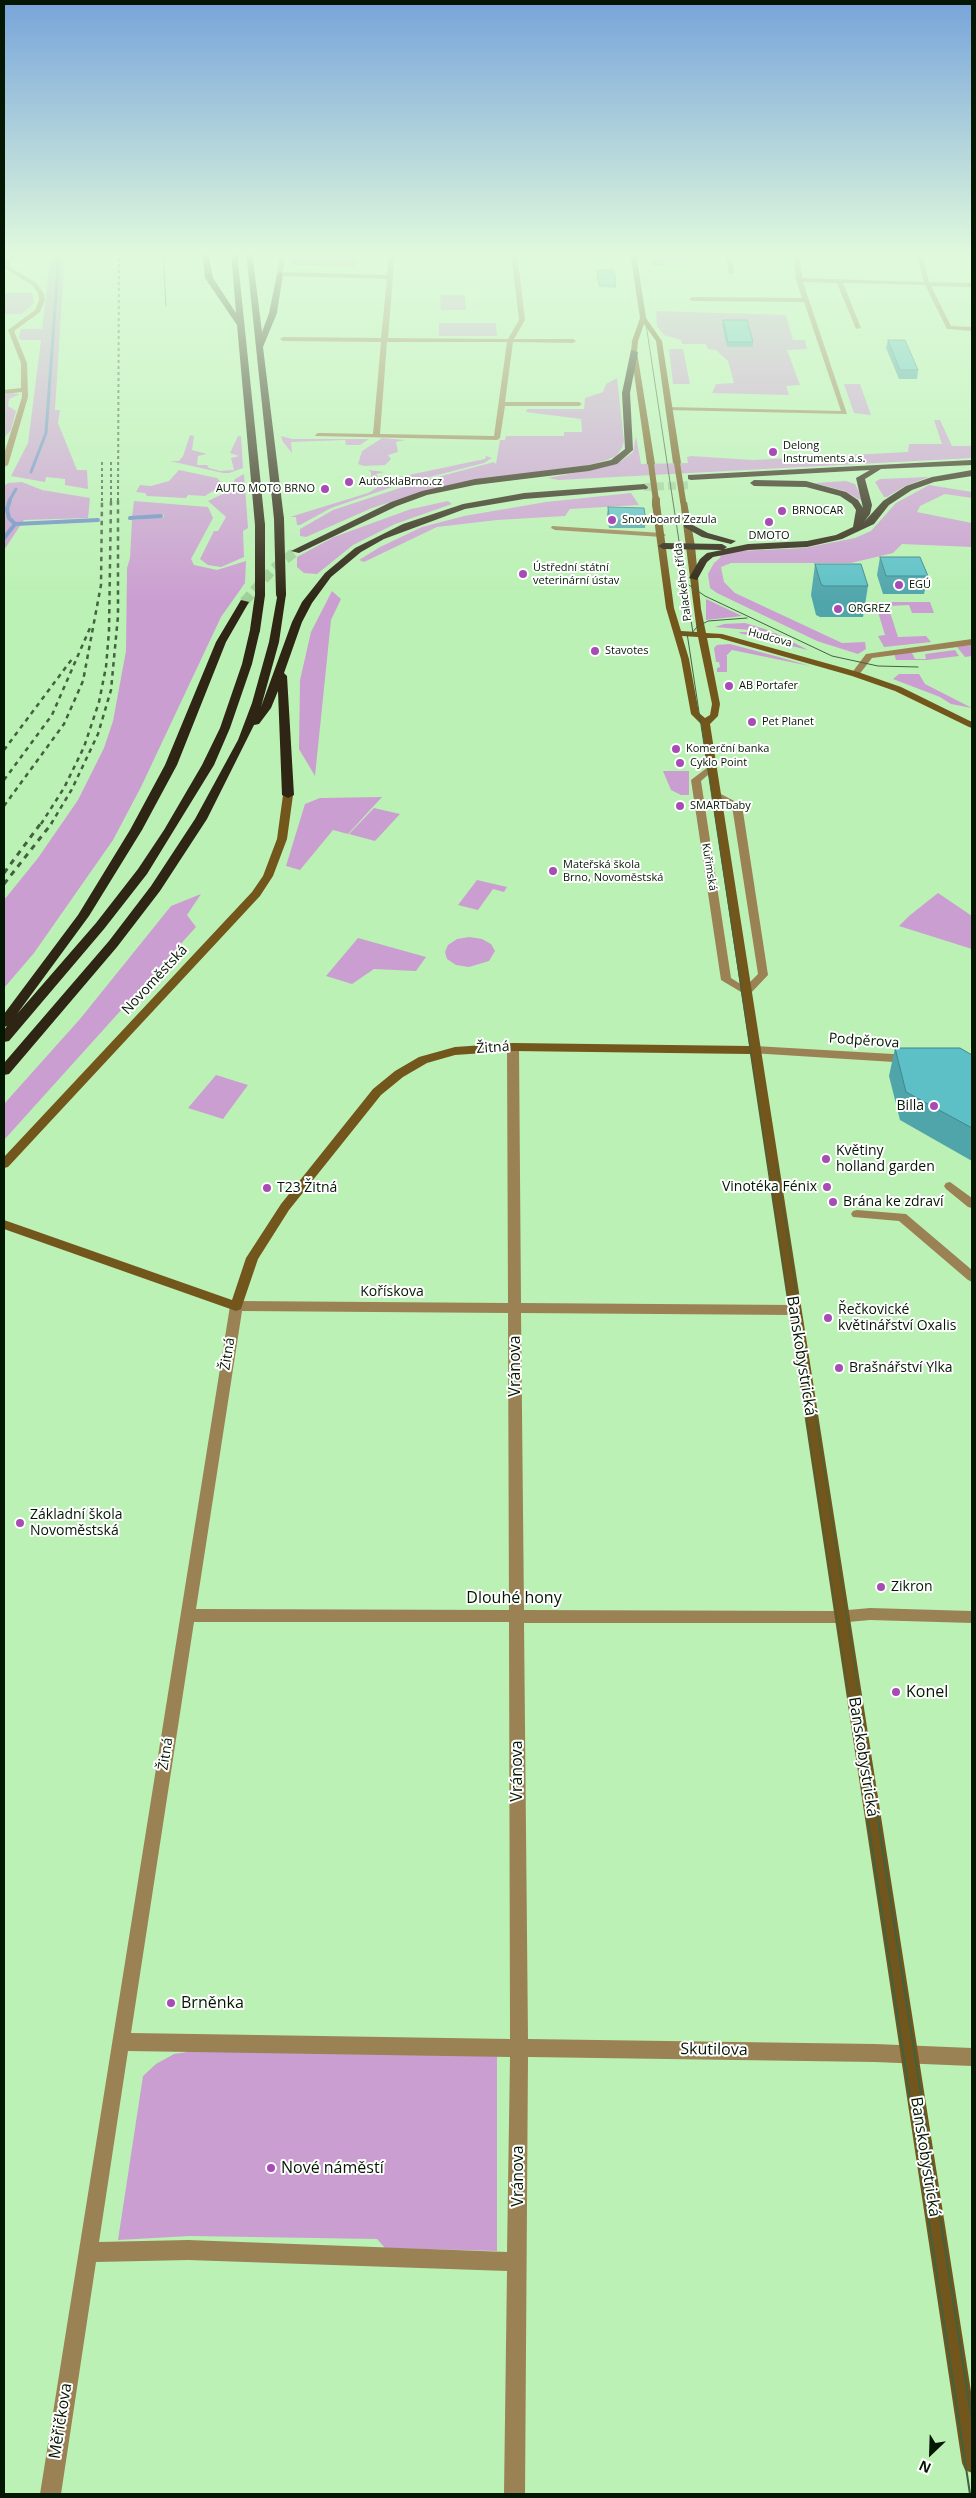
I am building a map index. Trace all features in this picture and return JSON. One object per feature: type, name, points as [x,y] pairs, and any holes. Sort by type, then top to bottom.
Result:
[{"type":"highway","points":[[4,1038],[100,926],[142,871],[208,766],[225,728],[245,672],[255,630],[260,595],[260,525],[246,369]]},
{"type":"highway","points":[[243,740],[257,703],[274,642],[281,595],[279,519],[261,369]]},
{"type":"highway","points":[[296,551],[394,504],[425,493],[475,482],[589,468],[614,462],[623,456],[628,450],[629,445],[626,393],[631,369]]},
{"type":"highway","points":[[858,525],[861,514],[855,502],[833,490],[796,483],[692,481],[828,469],[972,462]]},
{"type":"highway","points":[[858,525],[866,514],[868,505],[859,480],[862,476],[873,470],[908,465]]},
{"type":"highway","points":[[828,469],[854,471],[862,476],[874,489],[880,510]]},
{"type":"highway","points":[[732,482],[972,471]]},
{"type":"highway","points":[[663,546],[768,546],[816,542],[839,537],[858,525],[871,522],[880,510],[897,495],[915,485],[937,478],[972,471]]},
{"type":"highway","points":[[4,1071],[83,981],[156,888],[201,819],[243,740],[267,706],[297,622],[315,590],[342,562],[381,537],[443,512],[496,500],[643,484],[511,488]]},
{"type":"highway","points":[[345,528],[399,509],[475,493]]},
{"type":"highway","points":[[687,525],[713,538],[747,545]]},
{"type":"highway","points":[[694,578],[703,561],[710,555],[747,545]]},
{"type":"highway","points":[[281,595],[287,624],[282,663],[288,795]]},
{"type":"highway","points":[[4,1023],[83,916],[136,830],[171,765],[220,642],[244,602]]},
{"type":"street","points":[[4,465],[25,397],[24,369]]},
{"type":"street","points":[[376,436],[382,369]]},
{"type":"street","points":[[318,435],[497,438],[506,369]]},
{"type":"street","name":"Palackého třída","points":[[637,369],[662,535],[670,608],[678,633],[695,714],[705,723],[712,767]]},
{"type":"street","name":"Palackého třída","points":[[663,369],[691,546],[701,634],[709,661],[716,709],[714,716],[705,723]]},
{"type":"street","points":[[668,409],[846,414],[830,369]]},
{"type":"street","points":[[4,392],[25,390]]},
{"type":"street","points":[[502,404],[579,404]]},
{"type":"street","name":"Palackého třída","points":[[555,528],[662,535]]},
{"type":"street","name":"Hudcova","points":[[678,633],[719,636],[797,656],[855,674],[898,689],[972,725]]},
{"type":"street","points":[[855,674],[869,656],[972,642]]},
{"type":"street","name":"Kuřimská","points":[[746,992],[726,980],[707,856],[696,780],[712,767],[755,1050]]},
{"type":"street","name":"Novoměstská","points":[[4,1164],[256,894],[268,876],[282,839],[288,795]]},
{"type":"street","points":[[717,795],[737,805],[763,975],[746,992]]},
{"type":"street","name":"Žitná","points":[[120,2042],[236,1306],[249,1265],[267,1232],[377,1092],[399,1074],[424,1060],[455,1051],[513,1047],[755,1050]]},
{"type":"street","name":"Vránova","points":[[513,1047],[519,2047],[515,2494]]},
{"type":"street","name":"Podpěrova","points":[[755,1050],[920,1059]]},
{"type":"street","name":"Banskobystrická","points":[[755,1050],[972,2463]]},
{"type":"street","points":[[950,1186],[972,1204]]},
{"type":"street","points":[[856,1214],[902,1217],[972,1276]]},
{"type":"street","name":"Kořískova","points":[[4,1224],[236,1306],[794,1310]]},
{"type":"street","name":"Dlouhé hony","points":[[187,1615],[841,1616],[870,1614],[972,1617]]},
{"type":"street","points":[[517,2262],[188,2250],[88,2252],[120,2042],[519,2047]]},
{"type":"street","name":"Skutilova","points":[[519,2047],[972,2057]]},
{"type":"street","name":"Měřičkova","points":[[50,2494],[88,2252]]},
{"type":"shaded area","points":[[37,369],[58,369],[55,410],[60,410],[58,423],[77,470],[87,470],[88,489],[65,485],[65,479],[46,477],[45,482],[11,476],[28,443]]},
{"type":"shaded area","points":[[671,369],[687,369],[690,384],[673,384]]},
{"type":"shaded area","points":[[730,369],[794,369],[800,385],[786,386],[789,395],[712,393],[716,384],[734,383]]},
{"type":"shaded area","points":[[617,378],[624,441],[622,448],[616,456],[585,466],[473,480],[424,491],[372,508],[306,537],[300,536],[300,529],[333,510],[415,483],[494,462],[496,464],[500,440],[505,440],[506,436],[564,436],[564,432],[582,432],[581,419],[526,412],[527,409],[584,409],[585,398],[603,392],[606,384]]},
{"type":"shaded area","points":[[844,384],[860,384],[871,415],[854,413]]},
{"type":"shaded area","points":[[10,393],[20,394],[9,399],[8,406],[16,411],[11,430],[4,438],[4,395]]},
{"type":"shaded area","points":[[934,420],[940,420],[952,446],[972,446],[972,458],[559,480],[548,478],[595,469],[621,461],[633,452],[636,436],[641,464],[688,463],[687,457],[691,456],[753,460],[908,452],[909,444],[942,444]]},
{"type":"shaded area","points":[[190,435],[194,436],[192,450],[207,454],[198,456],[197,465],[207,465],[209,468],[220,471],[234,470],[231,458],[239,456],[230,453],[238,436],[241,436],[243,468],[223,473],[170,461],[179,461],[183,456]]},
{"type":"shaded area","points":[[281,436],[292,439],[369,439],[360,445],[346,445],[345,440],[291,442],[292,453],[283,442]]},
{"type":"shaded area","points":[[382,438],[405,440],[396,442],[398,452],[388,455],[391,459],[385,465],[364,466],[358,464],[362,451]]},
{"type":"shaded area","points":[[486,456],[492,458],[484,463],[395,486],[331,508],[300,525],[297,525],[296,517],[290,517],[368,493],[378,487],[371,482],[371,472],[368,470],[384,472],[376,474],[384,485],[402,481],[399,477],[485,459]]},
{"type":"shaded area","points":[[179,470],[217,478],[221,482],[218,488],[205,496],[188,495],[186,498],[147,496],[145,493],[136,492],[140,485],[151,486],[169,481]]},
{"type":"shaded area","points":[[244,474],[248,528],[243,531],[244,557],[221,567],[208,565],[200,559],[214,531],[218,531],[226,517],[208,501],[231,490],[235,479]]},
{"type":"shaded area","points":[[929,477],[905,486],[887,497],[884,497],[875,482],[880,479]]},
{"type":"shaded area","points":[[846,481],[855,484],[864,502],[844,491],[815,483]]},
{"type":"shaded area","points":[[22,482],[42,490],[90,498],[88,518],[24,520],[4,550],[4,486],[8,483]]},
{"type":"shaded area","points":[[929,485],[972,492],[972,498],[945,494],[920,506],[917,512],[972,523],[972,547],[902,544],[893,553],[851,563],[731,563],[721,567],[724,582],[735,593],[842,643],[865,642],[866,649],[858,654],[817,641],[710,588],[708,574],[714,563],[721,557],[718,555],[738,551],[804,548],[855,538],[871,531],[896,503]]},
{"type":"shaded area","points":[[631,493],[639,505],[570,509],[565,516],[497,520],[437,527],[364,562],[359,560],[380,547],[422,527],[464,516],[546,502]]},
{"type":"shaded area","points":[[134,501],[208,507],[213,518],[191,559],[194,565],[217,570],[246,561],[245,583],[221,617],[141,787],[113,840],[34,953],[4,988],[4,900],[38,858],[78,800],[104,748],[113,721],[126,651],[127,568],[130,558],[132,520],[164,517],[163,514],[132,517]]},
{"type":"shaded area","points":[[448,501],[452,504],[395,524],[353,545],[317,574],[304,573],[297,567],[297,557],[334,537],[411,509]]},
{"type":"shaded area","points":[[332,591],[341,599],[331,620],[315,776],[299,749],[300,680],[311,632]]},
{"type":"shaded area","points":[[706,599],[742,616],[706,620]]},
{"type":"shaded area","points":[[875,602],[930,602],[934,613],[912,613],[909,605],[888,606],[898,637],[926,636],[931,642],[884,647],[878,636],[885,635]]},
{"type":"shaded area","points":[[745,623],[774,632],[715,627],[724,624]]},
{"type":"shaded area","points":[[739,633],[775,633],[808,650]]},
{"type":"shaded area","points":[[730,644],[810,666],[732,650],[726,656],[727,672],[717,672],[717,668],[720,667],[719,662],[716,662],[714,648],[717,645]]},
{"type":"shaded area","points":[[972,645],[972,656],[965,657],[957,647],[912,653],[915,659],[926,659],[925,654],[955,650],[959,656],[927,660],[896,660],[894,653]]},
{"type":"shaded area","points":[[899,674],[919,674],[925,684],[972,708],[951,704],[940,697],[893,679]]},
{"type":"shaded area","points":[[663,771],[689,771],[689,795],[681,795],[671,790]]},
{"type":"shaded area","points":[[382,797],[348,834],[333,830],[300,870],[286,866],[305,804],[320,798]]},
{"type":"shaded area","points":[[374,808],[400,814],[375,841],[349,834]]},
{"type":"shaded area","points":[[477,880],[507,887],[504,892],[493,889],[478,910],[458,905]]},
{"type":"shaded area","points":[[938,893],[972,916],[972,949],[899,926]]},
{"type":"shaded area","points":[[201,894],[187,915],[196,927],[4,1140],[4,1104],[80,1019],[171,906]]},
{"type":"shaded area","points":[[469,937],[482,939],[491,944],[495,951],[489,961],[469,967],[456,965],[447,959],[445,952],[448,945],[457,939]]},
{"type":"shaded area","points":[[358,938],[426,957],[416,971],[374,969],[352,984],[326,976]]},
{"type":"shaded area","points":[[216,1075],[248,1085],[223,1119],[188,1108]]},
{"type":"shaded area","points":[[194,2051],[497,2053],[497,2251],[385,2248],[377,2239],[190,2236],[118,2240],[143,2076],[156,2064],[174,2054]]},
{"type":"building","points":[[899,369],[918,370],[900,370]]},
{"type":"building","points":[[608,507],[644,508],[646,521],[610,521]]},
{"type":"building","points":[[880,557],[920,557],[928,576],[886,576]]},
{"type":"building","points":[[815,564],[861,564],[868,586],[824,586],[821,584]]},
{"type":"building","points":[[895,1048],[960,1048],[972,1055],[972,1128],[906,1092]]},
{"type":"waterway","points":[[31,472],[46,433],[51,369]]},
{"type":"waterway","points":[[9,501],[16,489]]},
{"type":"waterway","points":[[10,500],[7,509],[9,518],[15,524]]},
{"type":"waterway","points":[[130,518],[161,516]]},
{"type":"waterway","points":[[15,524],[98,520]]},
{"type":"waterway","points":[[4,538],[15,524]]},
{"type":"tunnel","points":[[644,487],[692,485]]},
{"type":"tunnel","points":[[244,602],[273,569],[296,551]]},
{"type":"tram line","points":[[653,369],[685,583]]},
{"type":"tram line","points":[[685,583],[705,596],[832,656],[878,666],[918,667]]},
{"type":"tram line","points":[[685,583],[693,632]]},
{"type":"tram line","points":[[693,632],[708,621],[747,618]]},
{"type":"tram line","points":[[690,635],[693,632]]},
{"type":"tram line","points":[[687,633],[863,1790]]},
{"type":"tram line","points":[[776,1164],[874,1790]]},
{"type":"tram line","points":[[863,1788],[970,2494]]},
{"type":"tram line","points":[[873,1788],[972,2421]]},
{"type":"railway","points":[[118,501],[119,369]]},
{"type":"railway","points":[[111,460],[111,500]]},
{"type":"railway","points":[[102,462],[102,500]]},
{"type":"railway","points":[[4,806],[64,724],[83,681],[101,585],[102,500]]},
{"type":"railway","points":[[41,824],[64,788],[84,747],[99,702],[106,667],[109,631],[111,500]]},
{"type":"railway","points":[[51,824],[72,789],[98,734],[111,690],[118,616],[118,501]]},
{"type":"railway","points":[[4,780],[52,715],[90,628]]},
{"type":"railway","points":[[4,750],[72,659]]},
{"type":"railway","points":[[4,873],[41,823]]},
{"type":"railway","points":[[4,884],[52,823]]},
{"type":"place","name":"Delong Instruments a.s.","points":[[773,452]]},
{"type":"place","name":"AutoSklaBrno.cz","points":[[349,482]]},
{"type":"place","name":"AUTO MOTO BRNO","points":[[325,489]]},
{"type":"place","name":"BRNOCAR","points":[[782,511]]},
{"type":"place","name":"Snowboard Zezula","points":[[612,520]]},
{"type":"place","name":"DMOTO","points":[[769,522]]},
{"type":"place","name":"Ústřední státní veterinární ústav","points":[[523,574]]},
{"type":"place","name":"EGÚ","points":[[899,585]]},
{"type":"place","name":"ORGREZ","points":[[838,609]]},
{"type":"place","name":"Stavotes","points":[[595,651]]},
{"type":"place","name":"AB Portafer","points":[[729,686]]},
{"type":"place","name":"Pet Planet","points":[[752,722]]},
{"type":"place","name":"Komerční banka","points":[[676,749]]},
{"type":"place","name":"Cyklo Point","points":[[680,763]]},
{"type":"place","name":"SMARTbaby","points":[[680,806]]},
{"type":"place","name":"Mateřská škola Brno, Novoměstská","points":[[553,871]]},
{"type":"place","name":"Billa","points":[[934,1106]]},
{"type":"place","name":"Květiny holland garden","points":[[826,1159]]},
{"type":"place","name":"Vinotéka Fénix","points":[[827,1187]]},
{"type":"place","name":"T23 Žitná","points":[[267,1188]]},
{"type":"place","name":"Brána ke zdraví","points":[[833,1202]]},
{"type":"place","name":"Řečkovické květinářství Oxalis","points":[[828,1318]]},
{"type":"place","name":"Brašnářství Ylka","points":[[839,1368]]},
{"type":"place","name":"Základní škola Novoměstská","points":[[20,1523]]},
{"type":"place","name":"Zikron","points":[[881,1587]]},
{"type":"place","name":"Konel","points":[[896,1692]]},
{"type":"place","name":"Brněnka","points":[[171,2003]]},
{"type":"place","name":"Nové náměstí","points":[[271,2168]]}]
